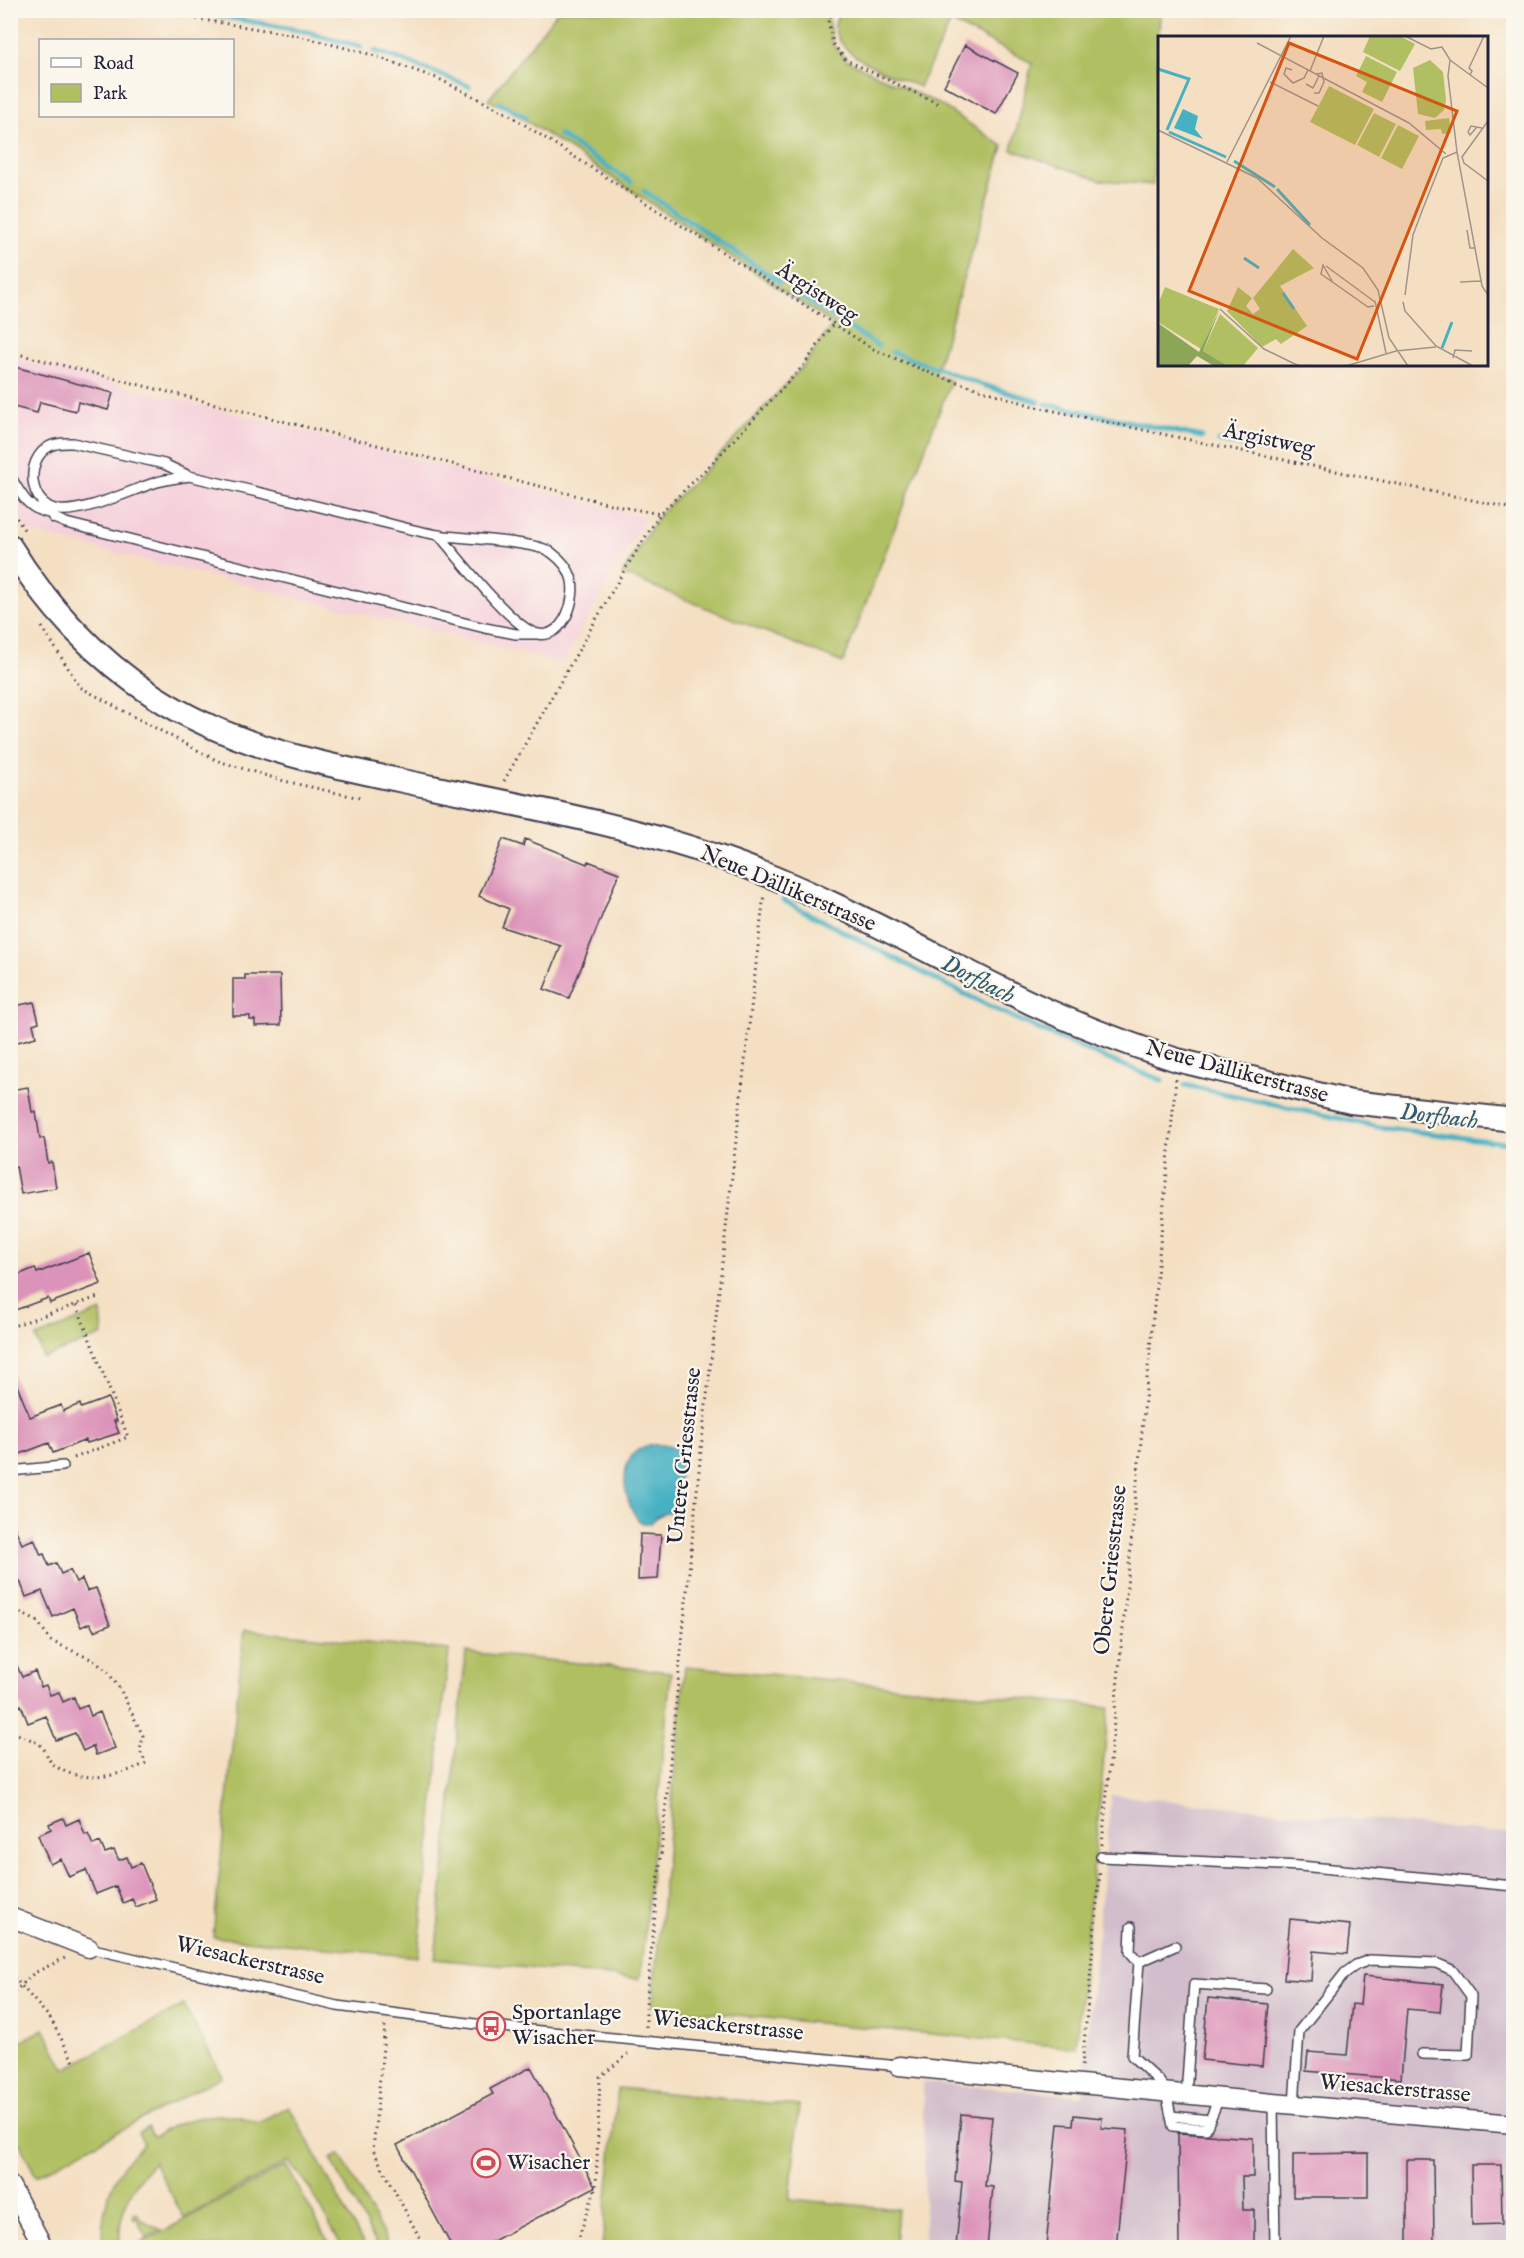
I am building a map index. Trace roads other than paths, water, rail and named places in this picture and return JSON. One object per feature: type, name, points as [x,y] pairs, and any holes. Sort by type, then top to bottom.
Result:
[{"type":"street","name":"Neue Dällikerstrasse","points":[[10,546],[55,607],[91,646],[154,696],[237,737],[273,750],[328,765],[655,836],[767,874],[1034,1004],[1177,1060],[1351,1102],[1514,1120]]},
{"type":"street","name":"Wiesackerstrasse","points":[[10,1917],[89,1947]]},
{"type":"street","name":"Wiesackerstrasse","points":[[898,2066],[1514,2124]]},
{"type":"street","points":[[10,2185],[44,2247]]},
{"type":"lane","points":[[59,443],[73,443],[99,447],[164,464],[189,476],[439,535],[549,550],[567,567],[572,579],[573,597],[562,624],[548,633],[516,634],[485,628],[66,523],[49,513],[40,502],[34,487],[33,472],[37,458],[48,447],[59,443]]},
{"type":"lane","points":[[10,476],[27,504],[37,511],[49,513]]},
{"type":"lane","points":[[40,502],[57,510],[75,510],[159,481],[189,476]]},
{"type":"lane","points":[[439,535],[508,614],[537,634]]},
{"type":"lane","points":[[10,1471],[63,1466]]},
{"type":"lane","points":[[1101,1857],[1300,1866],[1514,1886]]},
{"type":"lane","points":[[1131,1927],[1130,1952],[1138,1962],[1132,2056],[1159,2081],[1166,2092],[1171,2116],[1209,2120],[1219,2098]]},
{"type":"lane","points":[[1138,1962],[1175,1946]]},
{"type":"lane","name":"Wiesackerstrasse","points":[[89,1947],[337,2006],[491,2026],[898,2066]]},
{"type":"lane","points":[[1294,2105],[1299,2031],[1345,1973],[1370,1960],[1436,1963],[1452,1970],[1471,1996],[1468,2055],[1422,2054]]},
{"type":"lane","points":[[1186,2094],[1194,1984],[1266,1989]]},
{"type":"lane","points":[[1273,2103],[1275,2247]]},
{"type":"water","points":[[649,1445],[675,1447],[680,1463],[679,1478],[674,1488],[677,1501],[672,1511],[658,1516],[651,1523],[641,1523],[626,1493],[626,1469],[630,1459],[637,1451]]},
{"type":"waterway","points":[[220,16],[304,31],[361,47]]},
{"type":"waterway","points":[[375,51],[469,86]]},
{"type":"waterway","points":[[500,103],[526,117]]},
{"type":"waterway","points":[[559,135],[631,182]]},
{"type":"waterway","points":[[644,191],[780,282]]},
{"type":"waterway","points":[[793,291],[878,346]]},
{"type":"waterway","points":[[892,352],[983,385],[1039,402]]},
{"type":"waterway","points":[[1046,404],[1202,437]]},
{"type":"waterway","points":[[1219,441],[1269,451]]},
{"type":"waterway","name":"Dorfbach","points":[[783,900],[1017,1019],[1162,1080]]},
{"type":"waterway","name":"Dorfbach","points":[[1185,1085],[1379,1127],[1514,1144]]},
{"type":"place","name":"Sportanlage Wisacher","points":[[491,2026]]},
{"type":"place","name":"Wisacher","points":[[486,2163]]}]
